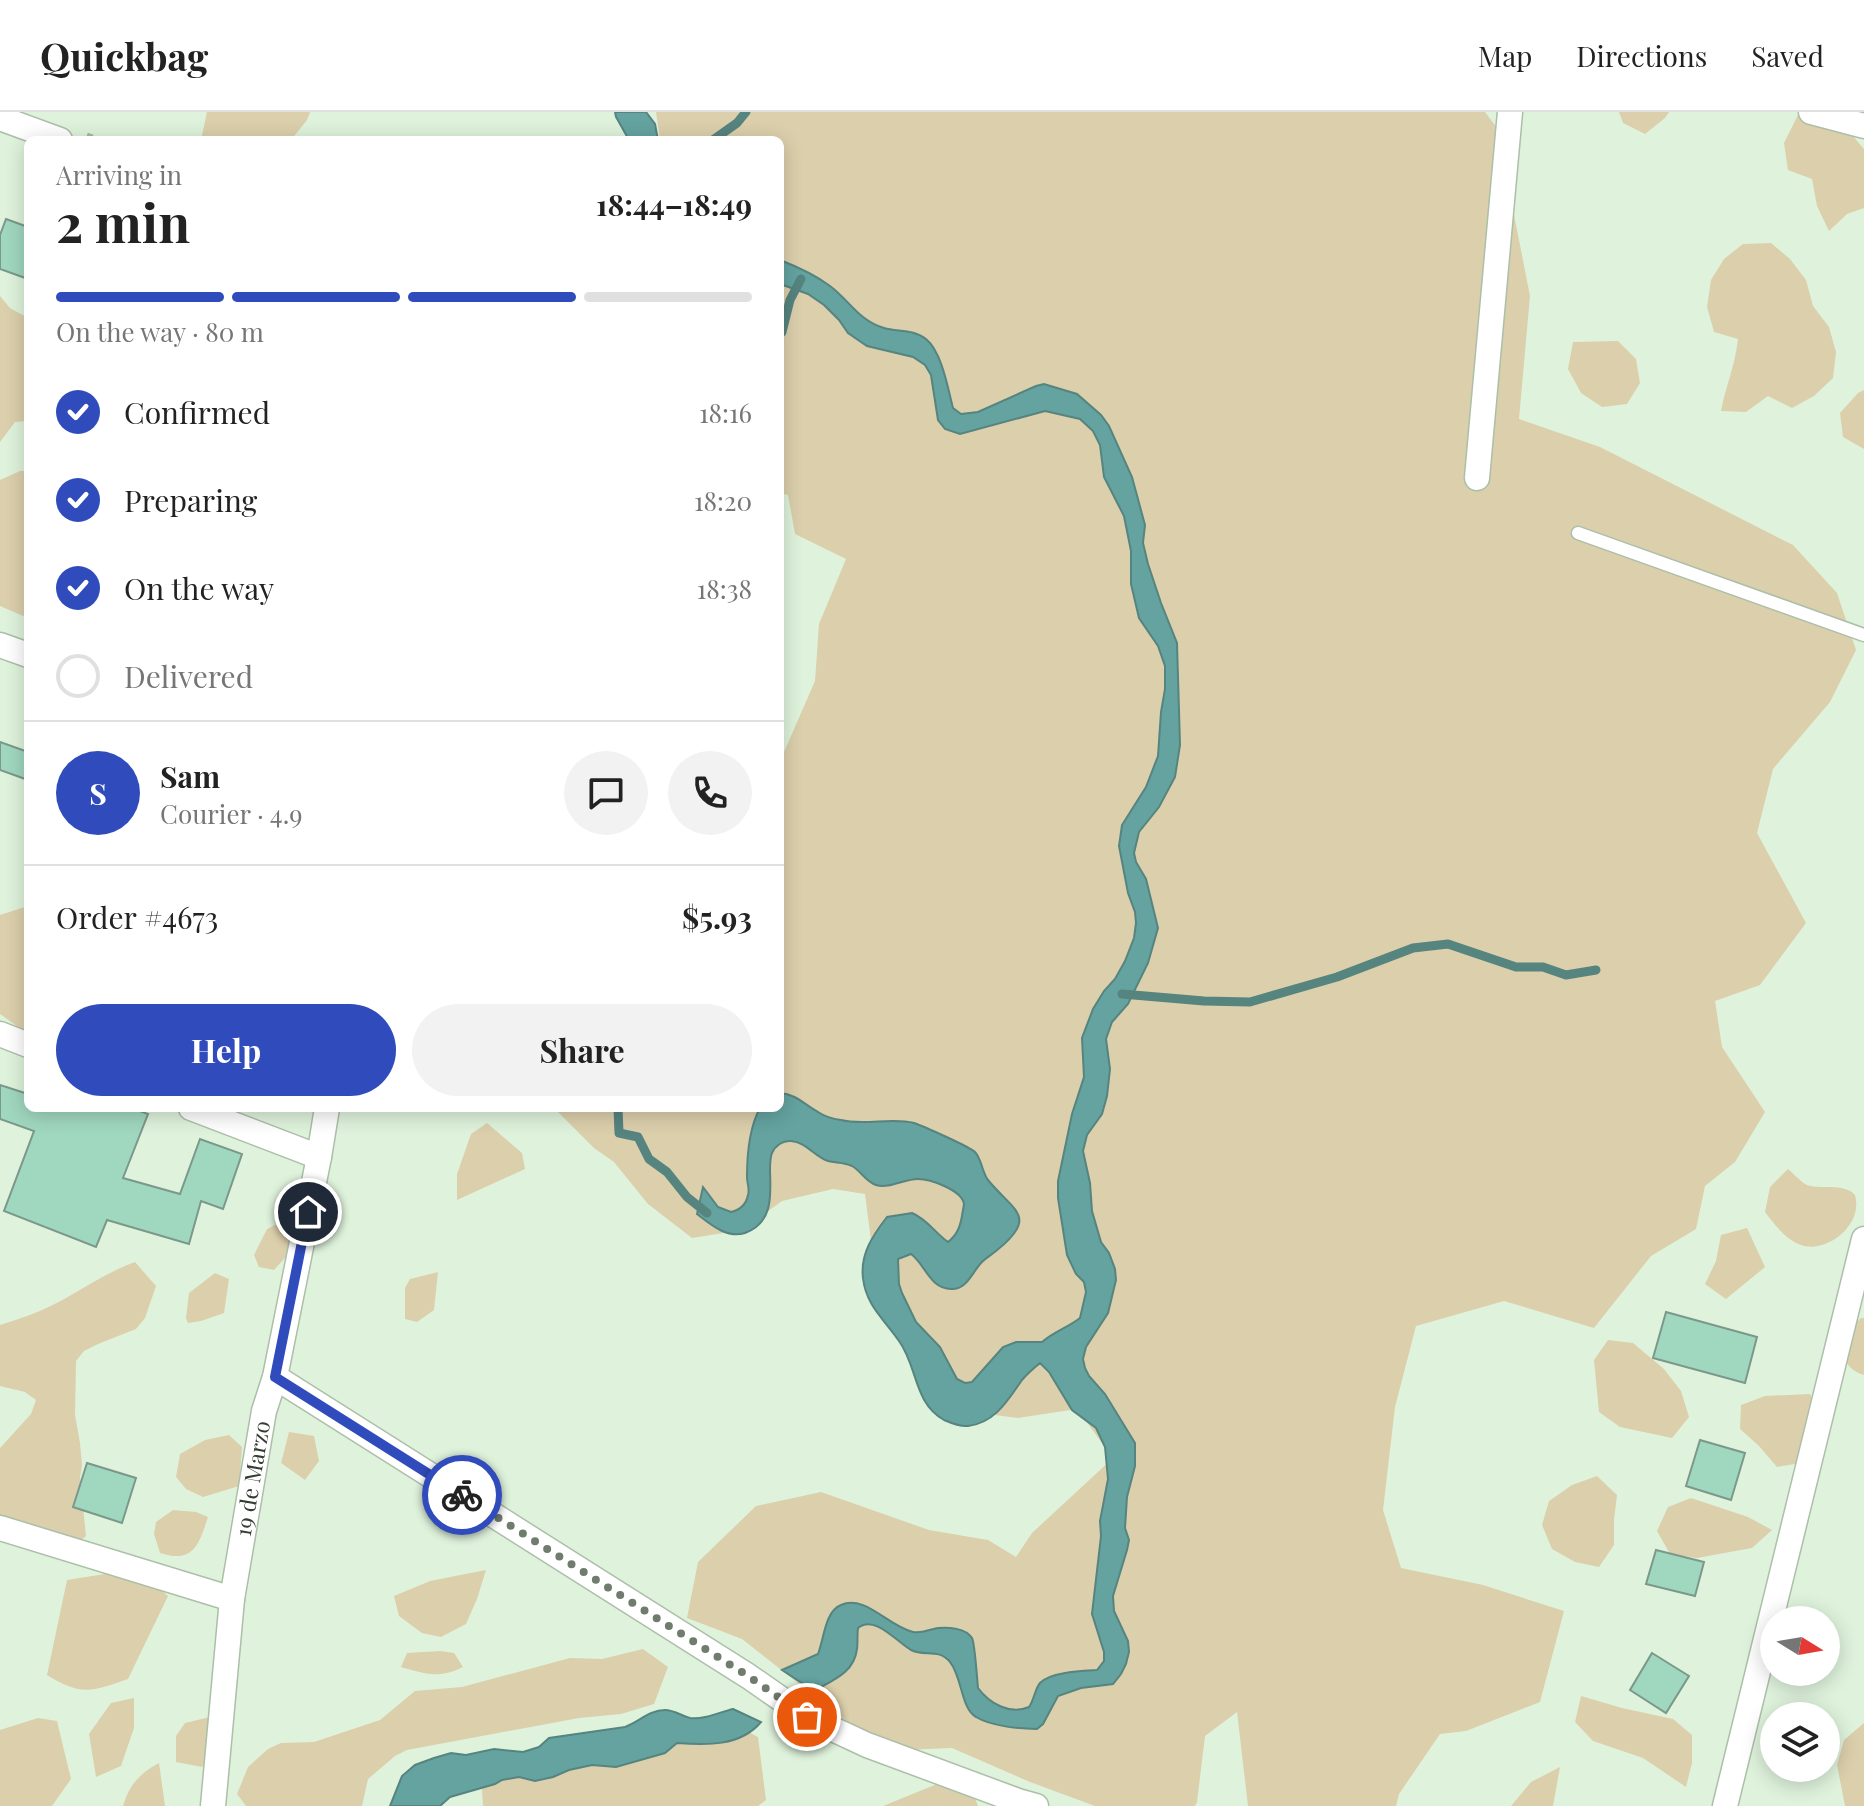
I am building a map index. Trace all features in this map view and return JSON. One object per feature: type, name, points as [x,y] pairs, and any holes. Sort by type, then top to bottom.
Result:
[{"type":"street","points":[[1477,478],[1510,112]]},
{"type":"street","points":[[1811,112],[1864,126]]},
{"type":"street","points":[[0,118],[49,136]]},
{"type":"street","points":[[0,645],[24,654]]},
{"type":"street","points":[[0,1034],[24,1043]]},
{"type":"street","points":[[201,1112],[319,1157]]},
{"type":"street","name":"19 de Marzo","points":[[213,1806],[232,1599],[264,1411],[275,1377],[326,1112]]},
{"type":"street","points":[[1725,1806],[1864,1239]]},
{"type":"street","points":[[275,1377],[748,1676],[807,1717],[867,1745],[1036,1806]]},
{"type":"street","points":[[0,1528],[232,1599]]},
{"type":"lane","points":[[1578,533],[1864,635]]},
{"type":"shaded area","points":[[207,112],[310,112],[294,136],[202,136]]},
{"type":"shaded area","points":[[656,112],[1485,112],[1497,128],[1530,296],[1519,419],[1600,447],[1793,545],[1837,593],[1856,650],[1830,702],[1773,769],[1757,833],[1806,923],[1760,985],[1715,1001],[1722,1047],[1765,1112],[1735,1162],[1705,1186],[1696,1229],[1651,1256],[1594,1328],[1504,1301],[1416,1326],[1395,1407],[1383,1510],[1401,1568],[1483,1585],[1564,1611],[1540,1702],[1466,1731],[1440,1734],[1399,1794],[1396,1806],[1248,1806],[1237,1712],[1205,1736],[1195,1806],[1095,1806],[952,1748],[903,1750],[877,1745],[742,1639],[687,1618],[698,1562],[756,1506],[821,1492],[929,1530],[988,1540],[1016,1557],[1032,1533],[1113,1458],[1077,1409],[1018,1418],[995,1415],[895,1329],[872,1248],[865,1194],[833,1189],[782,1201],[742,1230],[692,1238],[648,1204],[614,1162],[594,1148],[558,1112],[784,1112],[784,752],[815,681],[819,624],[846,559],[795,534],[788,495],[784,494],[784,136],[659,136]]},
{"type":"shaded area","points":[[1619,112],[1669,112],[1645,134],[1623,123]]},
{"type":"shaded area","points":[[1802,112],[1852,135],[1864,149],[1864,208],[1847,214],[1829,231],[1817,206],[1812,179],[1788,170],[1784,143]]},
{"type":"shaded area","points":[[1771,243],[1790,259],[1806,280],[1813,306],[1829,327],[1836,352],[1833,378],[1814,396],[1792,408],[1768,396],[1746,412],[1721,411],[1738,339],[1714,332],[1707,307],[1711,280],[1724,259],[1743,244]]},
{"type":"shaded area","points":[[0,296],[10,308],[24,316],[24,421],[15,422],[0,442]]},
{"type":"shaded area","points":[[1618,341],[1636,359],[1640,383],[1627,404],[1602,407],[1581,393],[1568,369],[1573,342]]},
{"type":"shaded area","points":[[1864,390],[1864,449],[1843,437],[1840,413]]},
{"type":"shaded area","points":[[24,471],[24,616],[0,606],[0,480]]},
{"type":"shaded area","points":[[24,907],[24,1031],[0,1014],[0,915]]},
{"type":"shaded area","points":[[487,1123],[522,1153],[525,1169],[457,1200],[457,1174],[471,1134]]},
{"type":"shaded area","points":[[1788,1169],[1807,1185],[1838,1187],[1855,1195],[1854,1217],[1840,1235],[1821,1245],[1801,1245],[1785,1235],[1765,1212],[1770,1187]]},
{"type":"shaded area","points":[[293,1216],[304,1220],[304,1237],[274,1270],[259,1267],[254,1255],[267,1229]]},
{"type":"shaded area","points":[[1747,1228],[1765,1267],[1726,1299],[1705,1284],[1716,1261],[1721,1235]]},
{"type":"shaded area","points":[[135,1262],[156,1286],[145,1318],[136,1329],[84,1351],[76,1361],[75,1415],[82,1465],[80,1478],[86,1536],[80,1541],[0,1519],[0,1448],[31,1414],[36,1400],[25,1392],[0,1386],[0,1325],[50,1306]]},
{"type":"shaded area","points":[[438,1272],[434,1310],[417,1322],[405,1319],[405,1288],[410,1279]]},
{"type":"shaded area","points":[[215,1273],[229,1279],[224,1313],[188,1323],[189,1293]]},
{"type":"shaded area","points":[[1864,1318],[1864,1375],[1848,1365],[1841,1336]]},
{"type":"shaded area","points":[[1608,1340],[1633,1343],[1664,1369],[1681,1391],[1689,1417],[1672,1438],[1620,1427],[1599,1412],[1594,1360]]},
{"type":"shaded area","points":[[1810,1394],[1822,1418],[1801,1463],[1777,1467],[1740,1429],[1741,1405],[1765,1396]]},
{"type":"shaded area","points":[[289,1432],[314,1436],[319,1461],[305,1480],[281,1463]]},
{"type":"shaded area","points":[[229,1435],[242,1447],[239,1486],[203,1497],[186,1489],[176,1477],[180,1454],[205,1440]]},
{"type":"shaded area","points":[[1597,1476],[1617,1495],[1614,1545],[1599,1567],[1575,1562],[1552,1549],[1542,1525],[1549,1501],[1572,1485]]},
{"type":"shaded area","points":[[1691,1498],[1748,1517],[1772,1530],[1752,1548],[1697,1558],[1670,1554],[1657,1531],[1668,1507]]},
{"type":"shaded area","points":[[173,1510],[196,1512],[208,1517],[198,1543],[188,1554],[181,1556],[160,1553],[154,1534],[156,1522]]},
{"type":"shaded area","points":[[486,1570],[466,1624],[441,1637],[422,1633],[399,1616],[394,1596],[430,1581]]},
{"type":"shaded area","points":[[105,1574],[146,1577],[168,1596],[128,1679],[95,1689],[78,1689],[47,1675],[67,1580]]},
{"type":"shaded area","points":[[643,1649],[668,1667],[654,1704],[621,1714],[579,1718],[407,1750],[368,1779],[362,1806],[246,1806],[237,1794],[248,1767],[268,1749],[281,1743],[314,1742],[380,1720],[415,1691],[462,1687],[570,1658],[602,1659]]},
{"type":"shaded area","points":[[407,1653],[454,1653],[463,1667],[432,1674],[401,1667]]},
{"type":"shaded area","points":[[1581,1696],[1673,1719],[1692,1735],[1692,1763],[1686,1787],[1643,1758],[1593,1741],[1575,1722]]},
{"type":"shaded area","points":[[134,1698],[134,1728],[121,1766],[96,1777],[89,1734],[111,1703]]},
{"type":"shaded area","points":[[210,1717],[225,1746],[202,1767],[176,1762],[176,1736],[185,1723]]},
{"type":"shaded area","points":[[38,1718],[57,1721],[71,1779],[52,1806],[0,1806],[0,1730]]},
{"type":"shaded area","points":[[1864,1723],[1864,1806],[1845,1806],[1840,1780],[1840,1754],[1844,1740]]},
{"type":"shaded area","points":[[739,1727],[758,1737],[766,1800],[758,1806],[483,1806],[482,1789],[492,1780],[572,1770],[627,1756],[664,1741]]},
{"type":"shaded area","points":[[159,1763],[165,1806],[123,1806],[136,1780]]},
{"type":"shaded area","points":[[1560,1767],[1553,1806],[1511,1806],[1531,1782]]},
{"type":"shaded area","points":[[937,1784],[975,1798],[978,1806],[883,1806]]},
{"type":"water","points":[[615,112],[646,112],[655,124],[657,136],[627,136]]},
{"type":"water","points":[[784,262],[824,282],[875,325],[926,339],[940,362],[953,408],[961,414],[978,412],[1044,384],[1077,394],[1101,415],[1132,477],[1145,525],[1143,543],[1148,564],[1177,643],[1180,745],[1175,777],[1159,807],[1139,832],[1134,853],[1146,879],[1158,928],[1148,963],[1128,1004],[1112,1022],[1106,1039],[1110,1069],[1107,1096],[1102,1114],[1087,1135],[1083,1151],[1092,1211],[1101,1242],[1115,1269],[1116,1280],[1108,1313],[1086,1347],[1083,1359],[1089,1376],[1105,1394],[1135,1443],[1135,1466],[1127,1497],[1125,1528],[1129,1540],[1113,1596],[1114,1611],[1128,1641],[1129,1652],[1121,1674],[1113,1684],[1081,1688],[1058,1696],[1037,1729],[989,1723],[976,1717],[967,1707],[954,1668],[946,1658],[911,1650],[871,1624],[858,1628],[855,1657],[847,1670],[814,1691],[782,1670],[818,1654],[832,1613],[841,1605],[850,1603],[868,1607],[913,1632],[947,1628],[966,1632],[973,1642],[978,1688],[988,1699],[1008,1709],[1029,1707],[1038,1685],[1051,1676],[1097,1670],[1104,1661],[1092,1614],[1100,1521],[1108,1479],[1105,1447],[1096,1428],[1072,1410],[1040,1363],[1022,1380],[1000,1409],[986,1420],[965,1426],[944,1420],[934,1413],[921,1394],[905,1351],[872,1305],[865,1288],[863,1269],[866,1253],[887,1217],[912,1213],[948,1242],[960,1224],[962,1199],[945,1186],[923,1180],[876,1185],[852,1166],[828,1161],[801,1144],[788,1141],[772,1153],[768,1208],[761,1223],[745,1233],[732,1234],[719,1230],[697,1214],[703,1187],[718,1207],[731,1212],[744,1204],[749,1193],[747,1159],[753,1124],[758,1112],[784,1112],[784,1094],[835,1119],[914,1123],[975,1152],[988,1180],[1018,1214],[1017,1230],[957,1289],[938,1285],[911,1254],[898,1259],[899,1284],[916,1322],[940,1347],[957,1379],[972,1382],[1003,1347],[1016,1342],[1042,1342],[1080,1318],[1086,1292],[1084,1282],[1076,1274],[1067,1255],[1058,1181],[1072,1114],[1084,1077],[1082,1038],[1093,1009],[1115,979],[1134,938],[1135,912],[1119,846],[1122,825],[1146,787],[1158,756],[1165,666],[1158,646],[1139,618],[1131,584],[1131,551],[1124,516],[1104,477],[1100,445],[1093,431],[1080,419],[1045,411],[960,434],[945,429],[938,420],[931,375],[925,365],[913,357],[867,346],[848,333],[824,305],[808,294],[784,285]]},
{"type":"water","points":[[733,1709],[761,1722],[753,1730],[733,1740],[711,1744],[677,1743],[665,1753],[616,1767],[592,1765],[535,1781],[519,1777],[502,1780],[450,1797],[440,1806],[390,1806],[402,1776],[415,1765],[451,1753],[466,1755],[494,1749],[523,1752],[539,1747],[549,1738],[625,1727],[659,1711],[668,1710],[695,1718]]},
{"type":"building","points":[[6,219],[24,226],[24,278],[0,269],[0,235]]},
{"type":"building","points":[[0,742],[24,751],[24,779],[0,770]]},
{"type":"building","points":[[0,1085],[24,1093],[24,1112],[148,1114],[123,1178],[180,1194],[200,1139],[242,1154],[223,1209],[201,1201],[189,1244],[107,1220],[96,1247],[4,1211],[34,1131],[0,1119]]},
{"type":"building","points":[[1666,1312],[1757,1337],[1745,1383],[1653,1358]]},
{"type":"building","points":[[1700,1440],[1745,1453],[1731,1500],[1686,1486]]},
{"type":"building","points":[[87,1463],[136,1478],[122,1523],[73,1507]]},
{"type":"building","points":[[1656,1550],[1704,1562],[1695,1596],[1646,1584]]},
{"type":"building","points":[[1652,1653],[1689,1676],[1666,1713],[1630,1690]]},
{"type":"waterway","points":[[719,136],[746,112]]},
{"type":"waterway","points":[[784,324],[790,300],[801,279]]},
{"type":"waterway","points":[[1122,994],[1250,1002],[1337,977],[1413,948],[1448,944],[1516,967],[1543,967],[1566,975],[1596,970]]},
{"type":"waterway","points":[[618,1112],[619,1133],[638,1137],[649,1159],[667,1172],[687,1197],[707,1213]]},
{"type":"way so far","points":[[462,1495],[748,1676],[807,1717]]},
{"type":"route","points":[[308,1212],[275,1377],[462,1495]]}]
